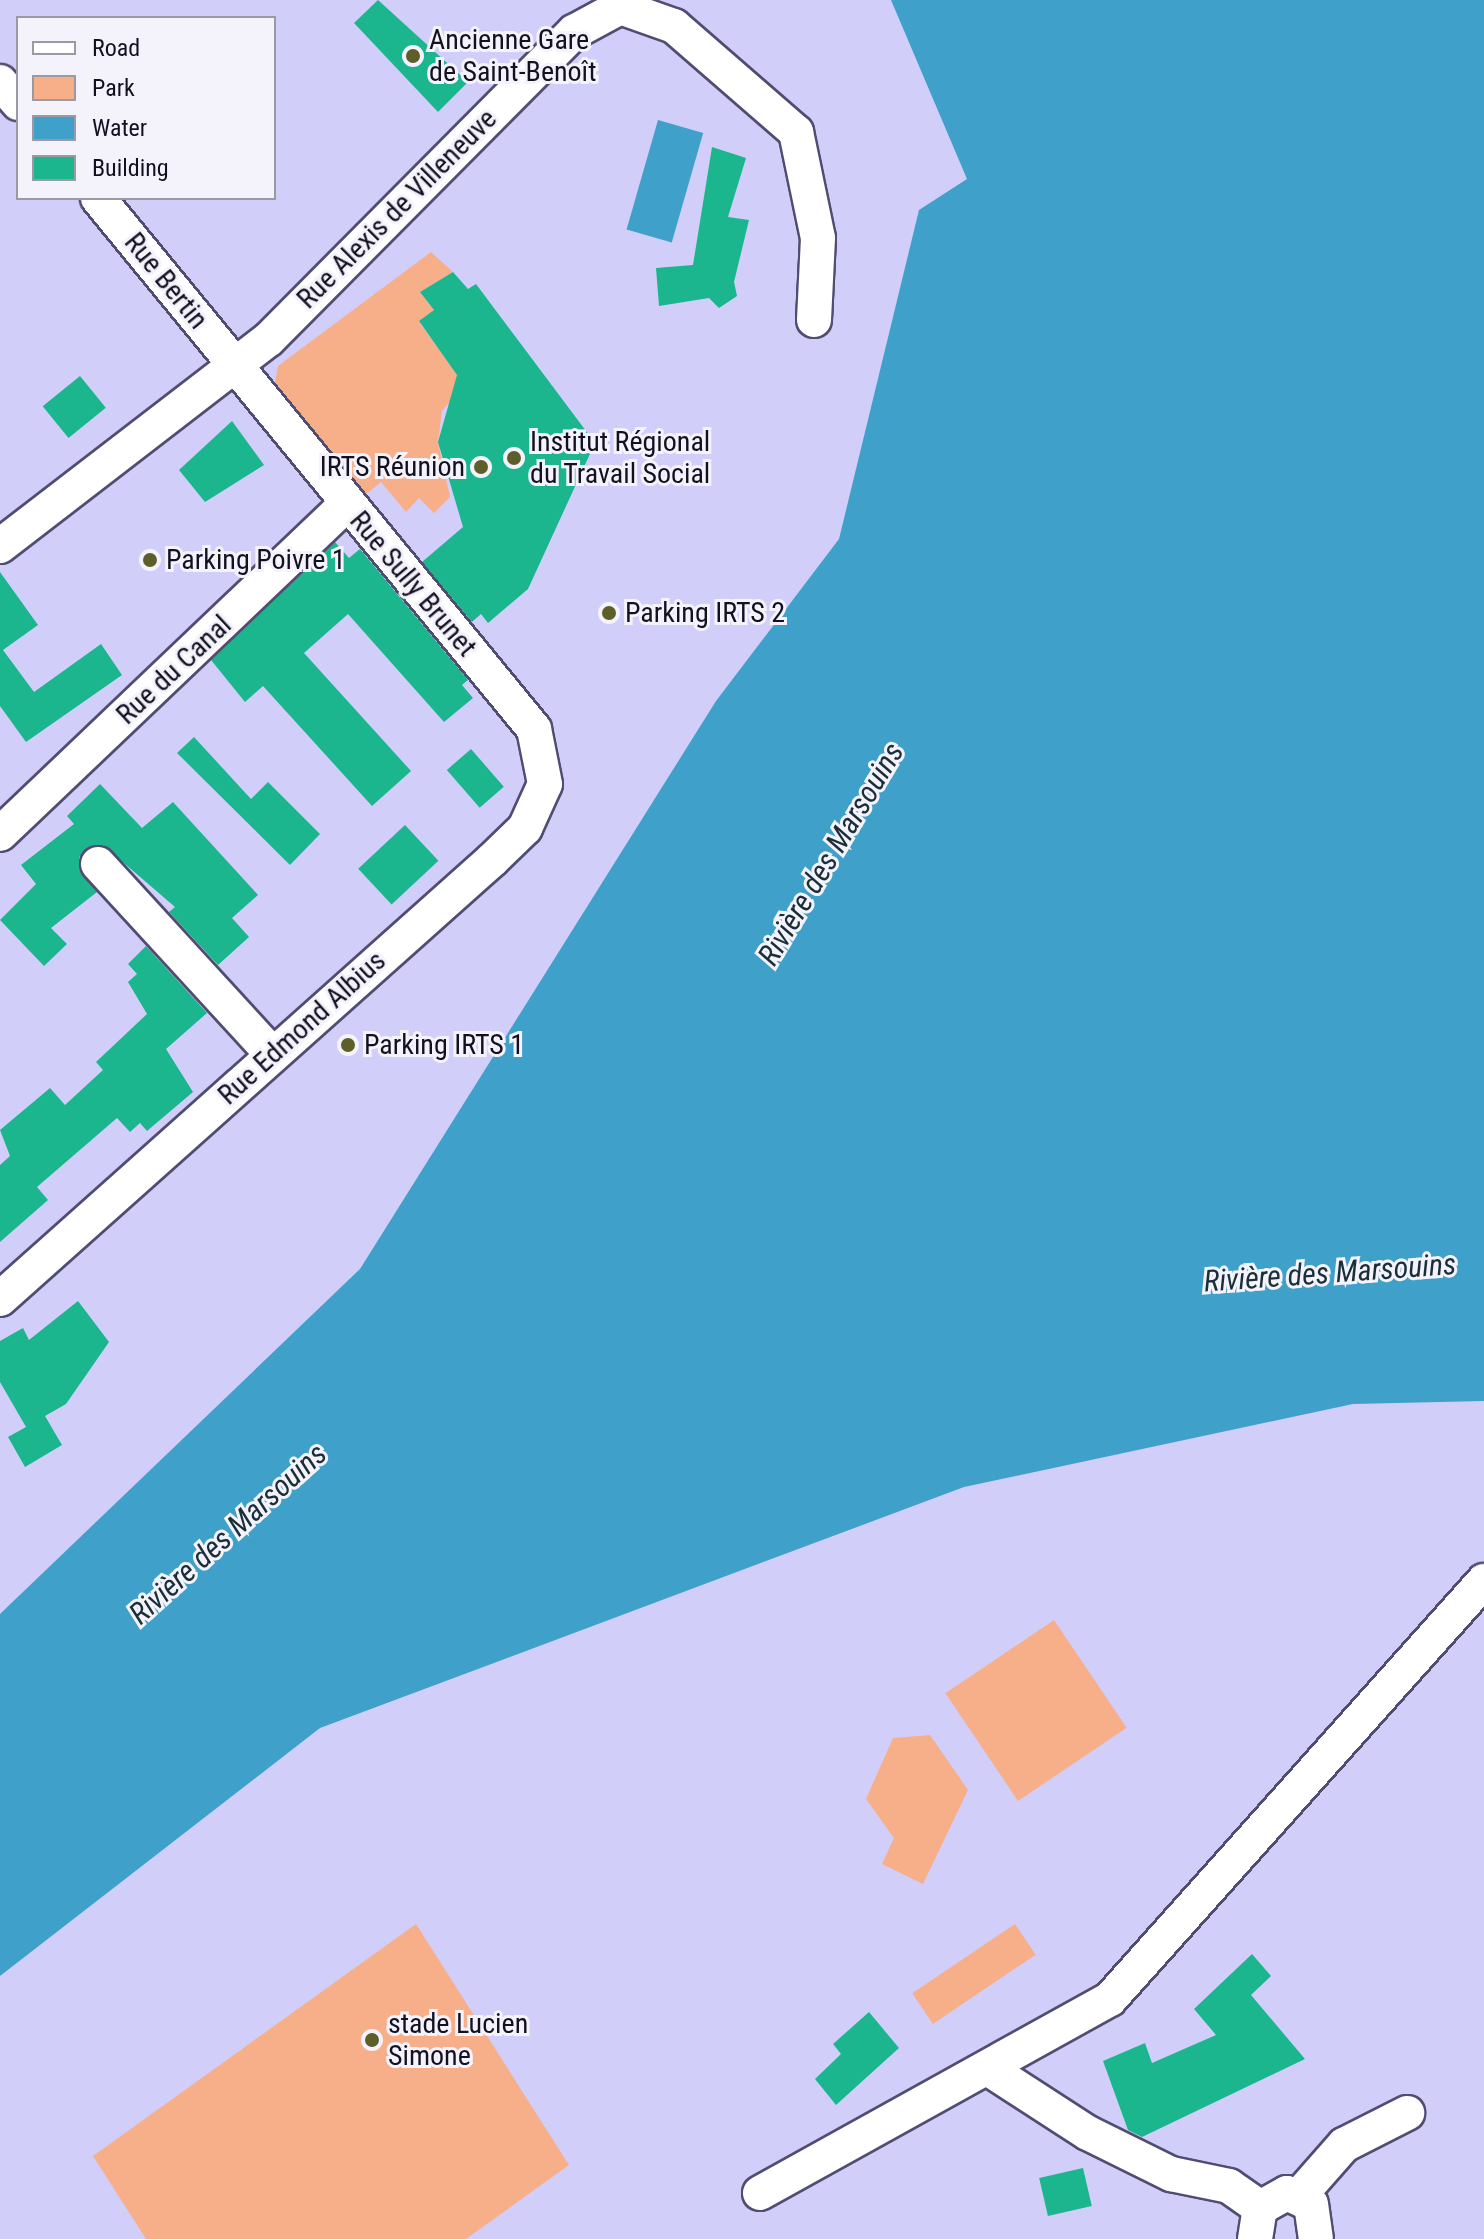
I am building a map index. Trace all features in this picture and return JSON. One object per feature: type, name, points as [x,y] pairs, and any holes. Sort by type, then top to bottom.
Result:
[{"type":"street","name":"Rue Alexis de Villeneuve","points":[[0,546],[269,339],[574,32],[620,7],[674,26],[796,132],[818,238],[814,320]]},
{"type":"street","points":[[0,82],[16,101]]},
{"type":"street","name":"Rue Bertin","points":[[100,200],[234,363]]},
{"type":"street","name":"Rue Sully Brunet","points":[[234,363],[346,504],[534,729]]},
{"type":"street","name":"Rue du Canal","points":[[0,834],[346,504]]},
{"type":"street","name":"Rue Edmond Albius","points":[[0,1299],[525,828],[545,784],[534,729]]},
{"type":"street","points":[[98,864],[272,1054]]},
{"type":"street","points":[[760,2193],[992,2071],[1110,1999],[1484,1581]]},
{"type":"street","points":[[992,2071],[1088,2133],[1171,2174],[1229,2186],[1258,2224],[1273,2196],[1300,2195],[1344,2145],[1407,2113]]},
{"type":"street","points":[[1300,2195],[1318,2217],[1316,2239]]},
{"type":"green space","points":[[431,252],[453,272],[420,292],[434,310],[419,322],[441,352],[478,368],[442,411],[438,442],[450,497],[434,513],[419,498],[406,512],[381,482],[365,495],[275,382],[278,366]]},
{"type":"green space","points":[[1054,1620],[1127,1728],[1018,1801],[945,1693]]},
{"type":"green space","points":[[930,1735],[968,1790],[923,1884],[882,1864],[894,1838],[866,1799],[893,1738]]},
{"type":"green space","name":"stade Lucien Simone","points":[[416,1924],[569,2165],[466,2239],[146,2239],[93,2156]]},
{"type":"green space","points":[[1015,1924],[1036,1955],[933,2024],[912,1993]]},
{"type":"water","name":"Rivière des Marsouins","points":[[891,0],[1484,0],[1484,1401],[1353,1404],[964,1487],[320,1728],[0,1976],[0,1614],[360,1269],[716,701],[839,539],[919,210],[967,179]]},
{"type":"water","points":[[658,120],[703,133],[672,243],[627,230]]},
{"type":"building","name":"Ancienne Gare de Saint-Benoît","points":[[378,0],[468,82],[438,112],[354,23]]},
{"type":"building","points":[[712,147],[746,158],[728,217],[749,220],[734,282],[737,296],[719,308],[709,298],[659,306],[656,268],[693,265]]},
{"type":"building","name":"Institut Régional du Travail Social","points":[[453,272],[468,289],[476,284],[595,443],[528,589],[488,623],[481,614],[472,622],[422,562],[463,527],[438,442],[457,375],[419,321],[434,310],[420,292]]},
{"type":"building","points":[[80,376],[106,408],[68,438],[43,406]]},
{"type":"building","points":[[232,421],[264,465],[205,502],[179,470]]},
{"type":"building","points":[[335,542],[349,558],[360,549],[468,680],[462,685],[473,698],[444,722],[348,614],[304,653],[411,771],[372,806],[263,686],[245,702],[211,660]]},
{"type":"building","points":[[0,572],[38,625],[3,650],[34,692],[101,644],[122,675],[26,742],[0,706]]},
{"type":"building","points":[[194,737],[251,799],[268,782],[320,834],[290,865],[177,753]]},
{"type":"building","points":[[471,749],[504,787],[480,808],[447,770]]},
{"type":"building","points":[[100,784],[142,828],[173,802],[258,895],[232,918],[249,937],[218,965],[169,912],[175,907],[103,845],[79,857],[79,869],[97,892],[51,928],[67,944],[44,966],[0,920],[36,884],[21,865],[74,824],[67,816]]},
{"type":"building","points":[[405,825],[438,861],[392,904],[358,869]]},
{"type":"building","points":[[146,946],[207,1013],[166,1049],[193,1092],[147,1131],[140,1123],[130,1132],[117,1118],[37,1187],[48,1200],[0,1242],[0,1165],[10,1156],[0,1130],[50,1088],[65,1105],[103,1070],[96,1062],[147,1014],[128,982],[137,974],[128,964]]},
{"type":"building","points":[[78,1301],[109,1342],[66,1404],[45,1416],[62,1445],[25,1467],[8,1437],[26,1427],[0,1382],[0,1341],[23,1328],[29,1340]]},
{"type":"building","points":[[1252,1954],[1271,1976],[1251,1995],[1305,2059],[1142,2137],[1128,2130],[1103,2061],[1145,2043],[1152,2063],[1216,2035],[1194,2009]]},
{"type":"building","points":[[869,2012],[899,2048],[836,2105],[815,2079],[841,2054],[833,2044]]},
{"type":"building","points":[[1083,2168],[1092,2206],[1048,2216],[1039,2178]]},
{"type":"place","name":"Ancienne Gare de Saint-Benoît","points":[[413,56]]},
{"type":"place","name":"Institut Régional du Travail Social","points":[[514,458]]},
{"type":"place","name":"IRTS Réunion","points":[[481,467]]},
{"type":"place","name":"Parking Poivre 1","points":[[150,560]]},
{"type":"place","name":"Parking IRTS 2","points":[[609,613]]},
{"type":"place","name":"Parking IRTS 1","points":[[348,1045]]},
{"type":"place","name":"stade Lucien Simone","points":[[372,2040]]}]
